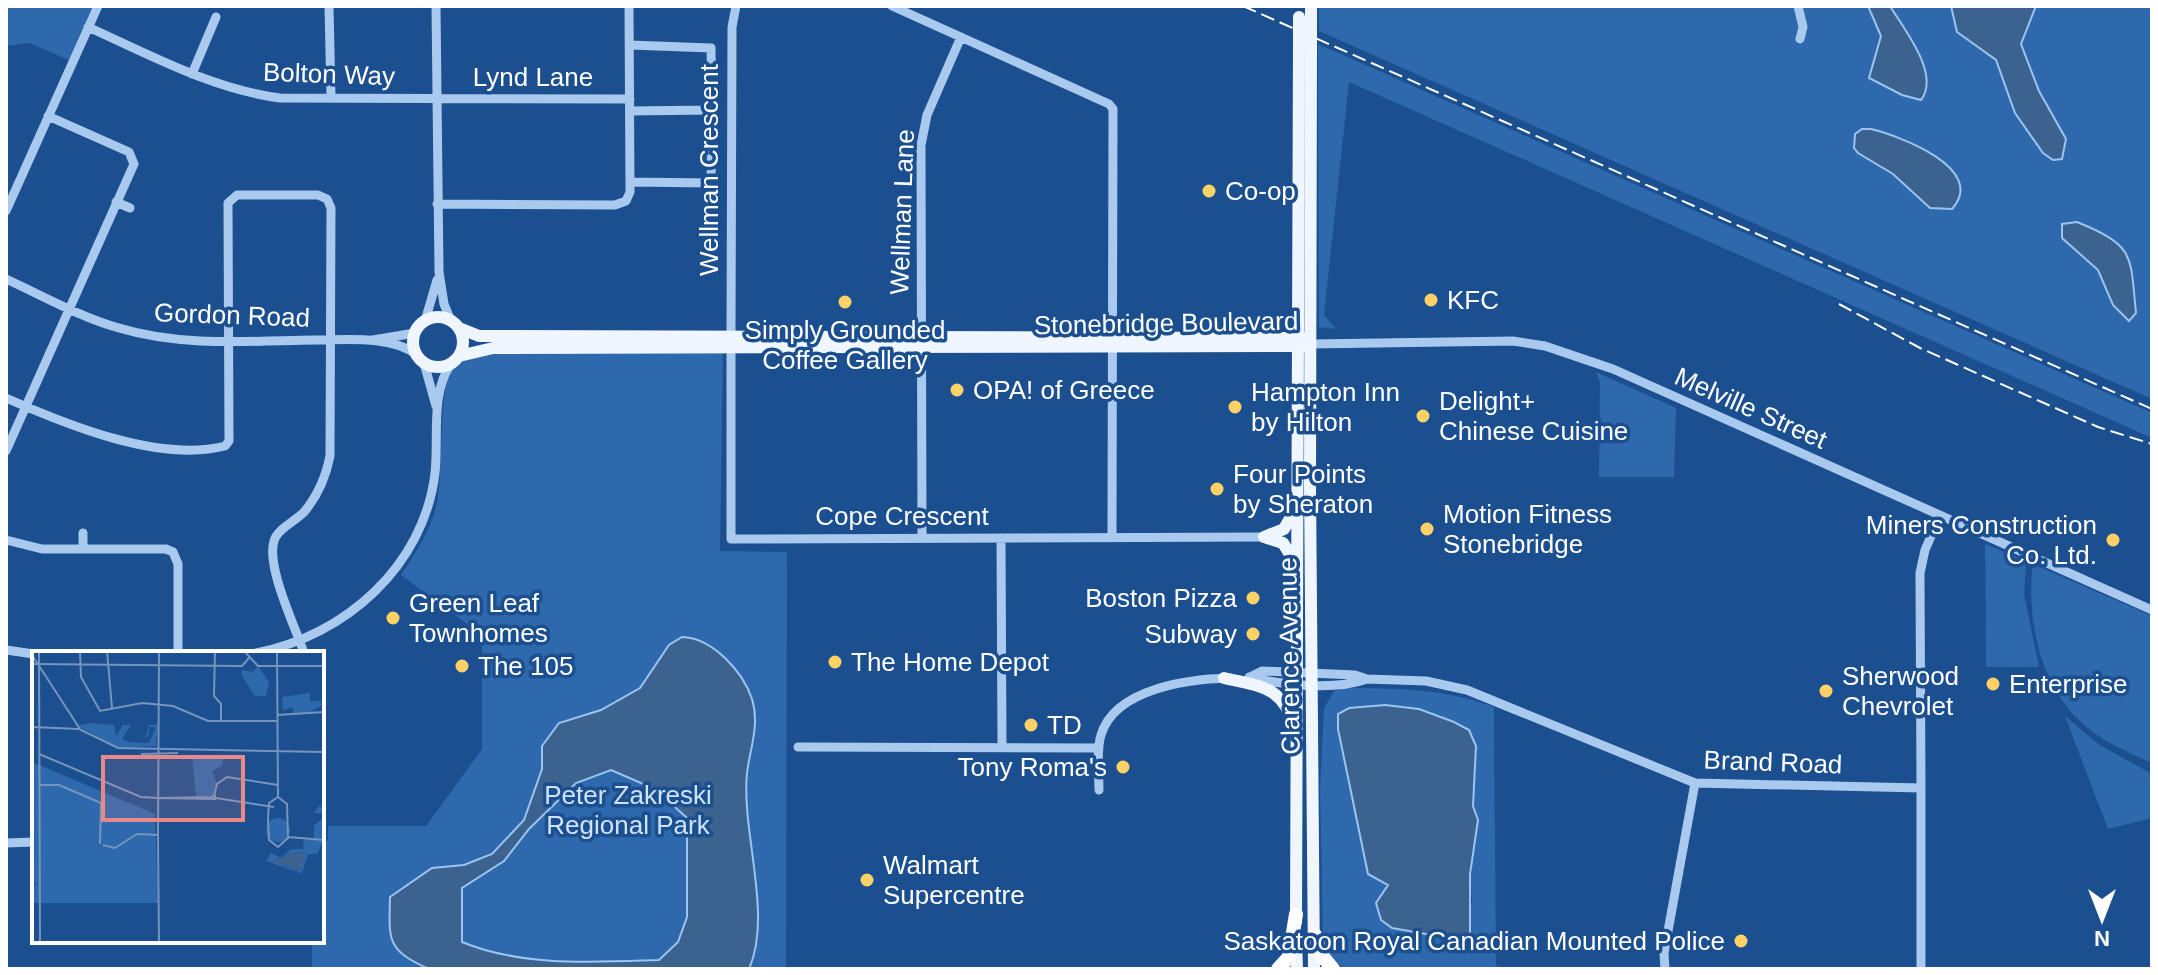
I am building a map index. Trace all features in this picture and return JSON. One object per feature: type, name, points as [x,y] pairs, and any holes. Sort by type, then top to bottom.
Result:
[{"type":"highway","points":[[1278,969],[1289,957],[1296,914]]},
{"type":"highway","points":[[1315,935],[1323,957],[1333,969]]},
{"type":"main road","name":"Clarence Avenue","points":[[1297,969],[1298,733],[1304,679],[1299,41],[1303,15],[1311,6]]},
{"type":"main road","name":"Clarence Avenue","points":[[1303,15],[1311,47],[1298,571],[1314,969]]},
{"type":"main road","points":[[440,317],[455,325],[463,340],[455,360],[435,367],[420,359],[415,333],[425,321],[440,317]]},
{"type":"main road","name":"Stonebridge Boulevard","points":[[455,325],[479,336],[731,334],[921,342]]},
{"type":"main road","name":"Stonebridge Boulevard","points":[[455,360],[493,348],[731,349],[921,342],[1302,342]]},
{"type":"main road","points":[[1264,537],[1284,529],[1291,522],[1298,502]]},
{"type":"main road","points":[[1264,537],[1288,547],[1298,571]]},
{"type":"main road","points":[[1224,678],[1271,689],[1281,697],[1298,733]]},
{"type":"street","points":[[6,211],[98,6]]},
{"type":"street","points":[[329,6],[331,97]]},
{"type":"street","points":[[436,6],[439,272],[444,304],[455,325]]},
{"type":"street","points":[[437,204],[621,204],[628,198],[629,6]]},
{"type":"street","name":"Wellman Crescent","points":[[731,334],[732,27],[736,6]]},
{"type":"street","points":[[892,6],[1109,104],[1113,109],[1112,537]]},
{"type":"street","points":[[1798,6],[1803,27],[1800,39]]},
{"type":"street","points":[[192,74],[216,17]]},
{"type":"street","name":"Bolton Way","points":[[88,27],[192,74],[254,95],[437,99]]},
{"type":"street","name":"Wellman Lane","points":[[922,538],[922,134],[961,37]]},
{"type":"street","points":[[630,45],[711,48],[712,110],[711,183],[630,182]]},
{"type":"street","name":"Lynd Lane","points":[[437,99],[630,99]]},
{"type":"street","points":[[630,111],[712,110]]},
{"type":"street","points":[[6,451],[134,157],[48,116]]},
{"type":"street","points":[[6,398],[114,439],[177,448],[225,446],[229,441],[228,203],[237,195],[318,195],[330,203],[328,466],[319,490],[305,511],[277,534],[273,542],[276,570],[303,651]]},
{"type":"street","points":[[116,202],[130,208]]},
{"type":"street","points":[[425,321],[439,272]]},
{"type":"street","name":"Gordon Road","points":[[6,279],[118,328],[151,336],[229,341],[370,341],[400,345],[420,359]]},
{"type":"street","name":"Gordon Road","points":[[370,341],[415,333]]},
{"type":"street","name":"Melville Street","points":[[1302,342],[1513,341],[1545,346],[1613,369],[2152,610]]},
{"type":"street","name":"Cope Crescent","points":[[731,349],[731,539],[1264,537]]},
{"type":"street","points":[[420,359],[438,414]]},
{"type":"street","points":[[263,651],[300,641],[334,626],[364,603],[404,555],[431,497],[442,381],[455,360]]},
{"type":"street","points":[[1921,969],[1920,573],[1928,542],[1940,516]]},
{"type":"street","points":[[83,533],[83,549]]},
{"type":"street","points":[[1001,538],[1002,747]]},
{"type":"street","points":[[6,540],[42,549],[166,549],[173,552],[178,564],[178,651]]},
{"type":"street","points":[[6,650],[32,654]]},
{"type":"street","name":"Brand Road","points":[[1099,748],[1105,725],[1119,708],[1136,698],[1181,684],[1250,677],[1262,671],[1355,684],[1367,679],[1426,681],[1467,690],[1695,783],[1921,788]]},
{"type":"street","points":[[798,747],[1099,748],[1099,790]]},
{"type":"street","points":[[1665,969],[1664,953],[1695,783]]},
{"type":"street","points":[[6,843],[32,842]]},
{"type":"green space","points":[[6,6],[93,6],[69,60],[29,43],[6,46]]},
{"type":"green space","points":[[1319,6],[2152,6],[2152,399],[1319,31]]},
{"type":"green space","points":[[1318,44],[2152,413],[2152,438],[1349,82],[1324,315],[1336,329],[1319,327]]},
{"type":"green space","name":"Peter Zakreski Regional Park","points":[[476,349],[723,353],[720,551],[787,552],[786,969],[312,969],[312,943],[324,943],[324,845],[328,839],[328,826],[426,826],[482,749],[482,635],[401,575],[427,532],[437,503],[445,393],[452,368]]},
{"type":"green space","points":[[1596,372],[1676,408],[1674,477],[1599,477],[1600,383]]},
{"type":"green space","points":[[1985,544],[2026,561],[2024,594],[2039,667],[1986,667]]},
{"type":"green space","points":[[2033,564],[2152,616],[2152,763],[2094,733],[2065,704],[2054,686],[2038,647],[2034,626]]},
{"type":"green space","points":[[1385,688],[1422,691],[1458,696],[1494,707],[1496,965],[1508,969],[1346,969],[1329,959],[1323,944],[1320,788],[1324,708],[1334,691]],"holes":[[[1473,806],[1478,820],[1470,874],[1472,902],[1453,941],[1427,933],[1415,933],[1386,893],[1385,881]]]},
{"type":"green space","points":[[2065,716],[2098,744],[2152,774],[2152,818],[2108,829]]},
{"type":"shaded area","points":[[1868,6],[1890,6],[1911,39],[1926,77],[1926,89],[1921,100],[1902,95],[1869,78],[1881,36]]},
{"type":"shaded area","points":[[1951,6],[2036,6],[2021,44],[2039,91],[2066,139],[2062,159],[2053,160],[2043,153],[2015,113],[1996,60],[1957,32]]},
{"type":"shaded area","points":[[1862,129],[1871,129],[1919,147],[1950,168],[1959,181],[1960,194],[1952,209],[1930,208],[1893,174],[1858,153],[1854,148],[1855,134]]},
{"type":"shaded area","points":[[2077,222],[2110,238],[2126,255],[2133,278],[2136,313],[2129,321],[2113,305],[2098,270],[2062,238],[2062,224]]},
{"type":"shaded area","points":[[682,637],[705,643],[734,668],[752,699],[755,727],[746,796],[758,924],[756,947],[749,969],[429,969],[405,956],[393,942],[390,897],[432,868],[464,865],[492,854],[524,820],[542,769],[542,746],[559,723],[601,710],[640,688],[669,645]],"holes":[[[611,770],[655,789],[687,818],[687,917],[678,942],[659,960],[584,962],[534,959],[509,956],[462,942],[462,888],[504,861],[529,829],[576,783]]]},
{"type":"shaded area","points":[[1385,705],[1419,709],[1454,722],[1469,730],[1476,746],[1473,806],[1478,820],[1470,874],[1470,936],[1465,941],[1392,928],[1381,920],[1376,903],[1388,885],[1368,874],[1338,729],[1338,714],[1349,708]]},
{"type":"railway","points":[[1243,6],[2152,409]]},
{"type":"railway","points":[[1839,304],[1920,348],[2098,427],[2152,444]]},
{"type":"place","name":"Co-op","points":[[1209,191]]},
{"type":"place","name":"KFC","points":[[1431,300]]},
{"type":"place","name":"Simply Grounded Coffee Gallery","points":[[845,302]]},
{"type":"place","name":"OPA! of Greece","points":[[957,390]]},
{"type":"place","name":"Hampton Inn by Hilton","points":[[1235,407]]},
{"type":"place","name":"Delight+ Chinese Cuisine","points":[[1423,416]]},
{"type":"place","name":"Four Points by Sheraton","points":[[1217,489]]},
{"type":"place","name":"Motion Fitness Stonebridge","points":[[1427,529]]},
{"type":"place","name":"Miners Construction Co. Ltd.","points":[[2113,540]]},
{"type":"place","name":"Boston Pizza","points":[[1253,598]]},
{"type":"place","name":"Green Leaf Townhomes","points":[[393,618]]},
{"type":"place","name":"Subway","points":[[1253,634]]},
{"type":"place","name":"The Home Depot","points":[[835,662]]},
{"type":"place","name":"The 105","points":[[462,666]]},
{"type":"place","name":"Enterprise","points":[[1993,684]]},
{"type":"place","name":"Sherwood Chevrolet","points":[[1826,691]]},
{"type":"place","name":"TD","points":[[1031,725]]},
{"type":"place","name":"Tony Roma's","points":[[1123,767]]},
{"type":"place","name":"Walmart Supercentre","points":[[867,880]]},
{"type":"place","name":"Saskatoon Royal Canadian Mounted Police","points":[[1741,941]]}]
